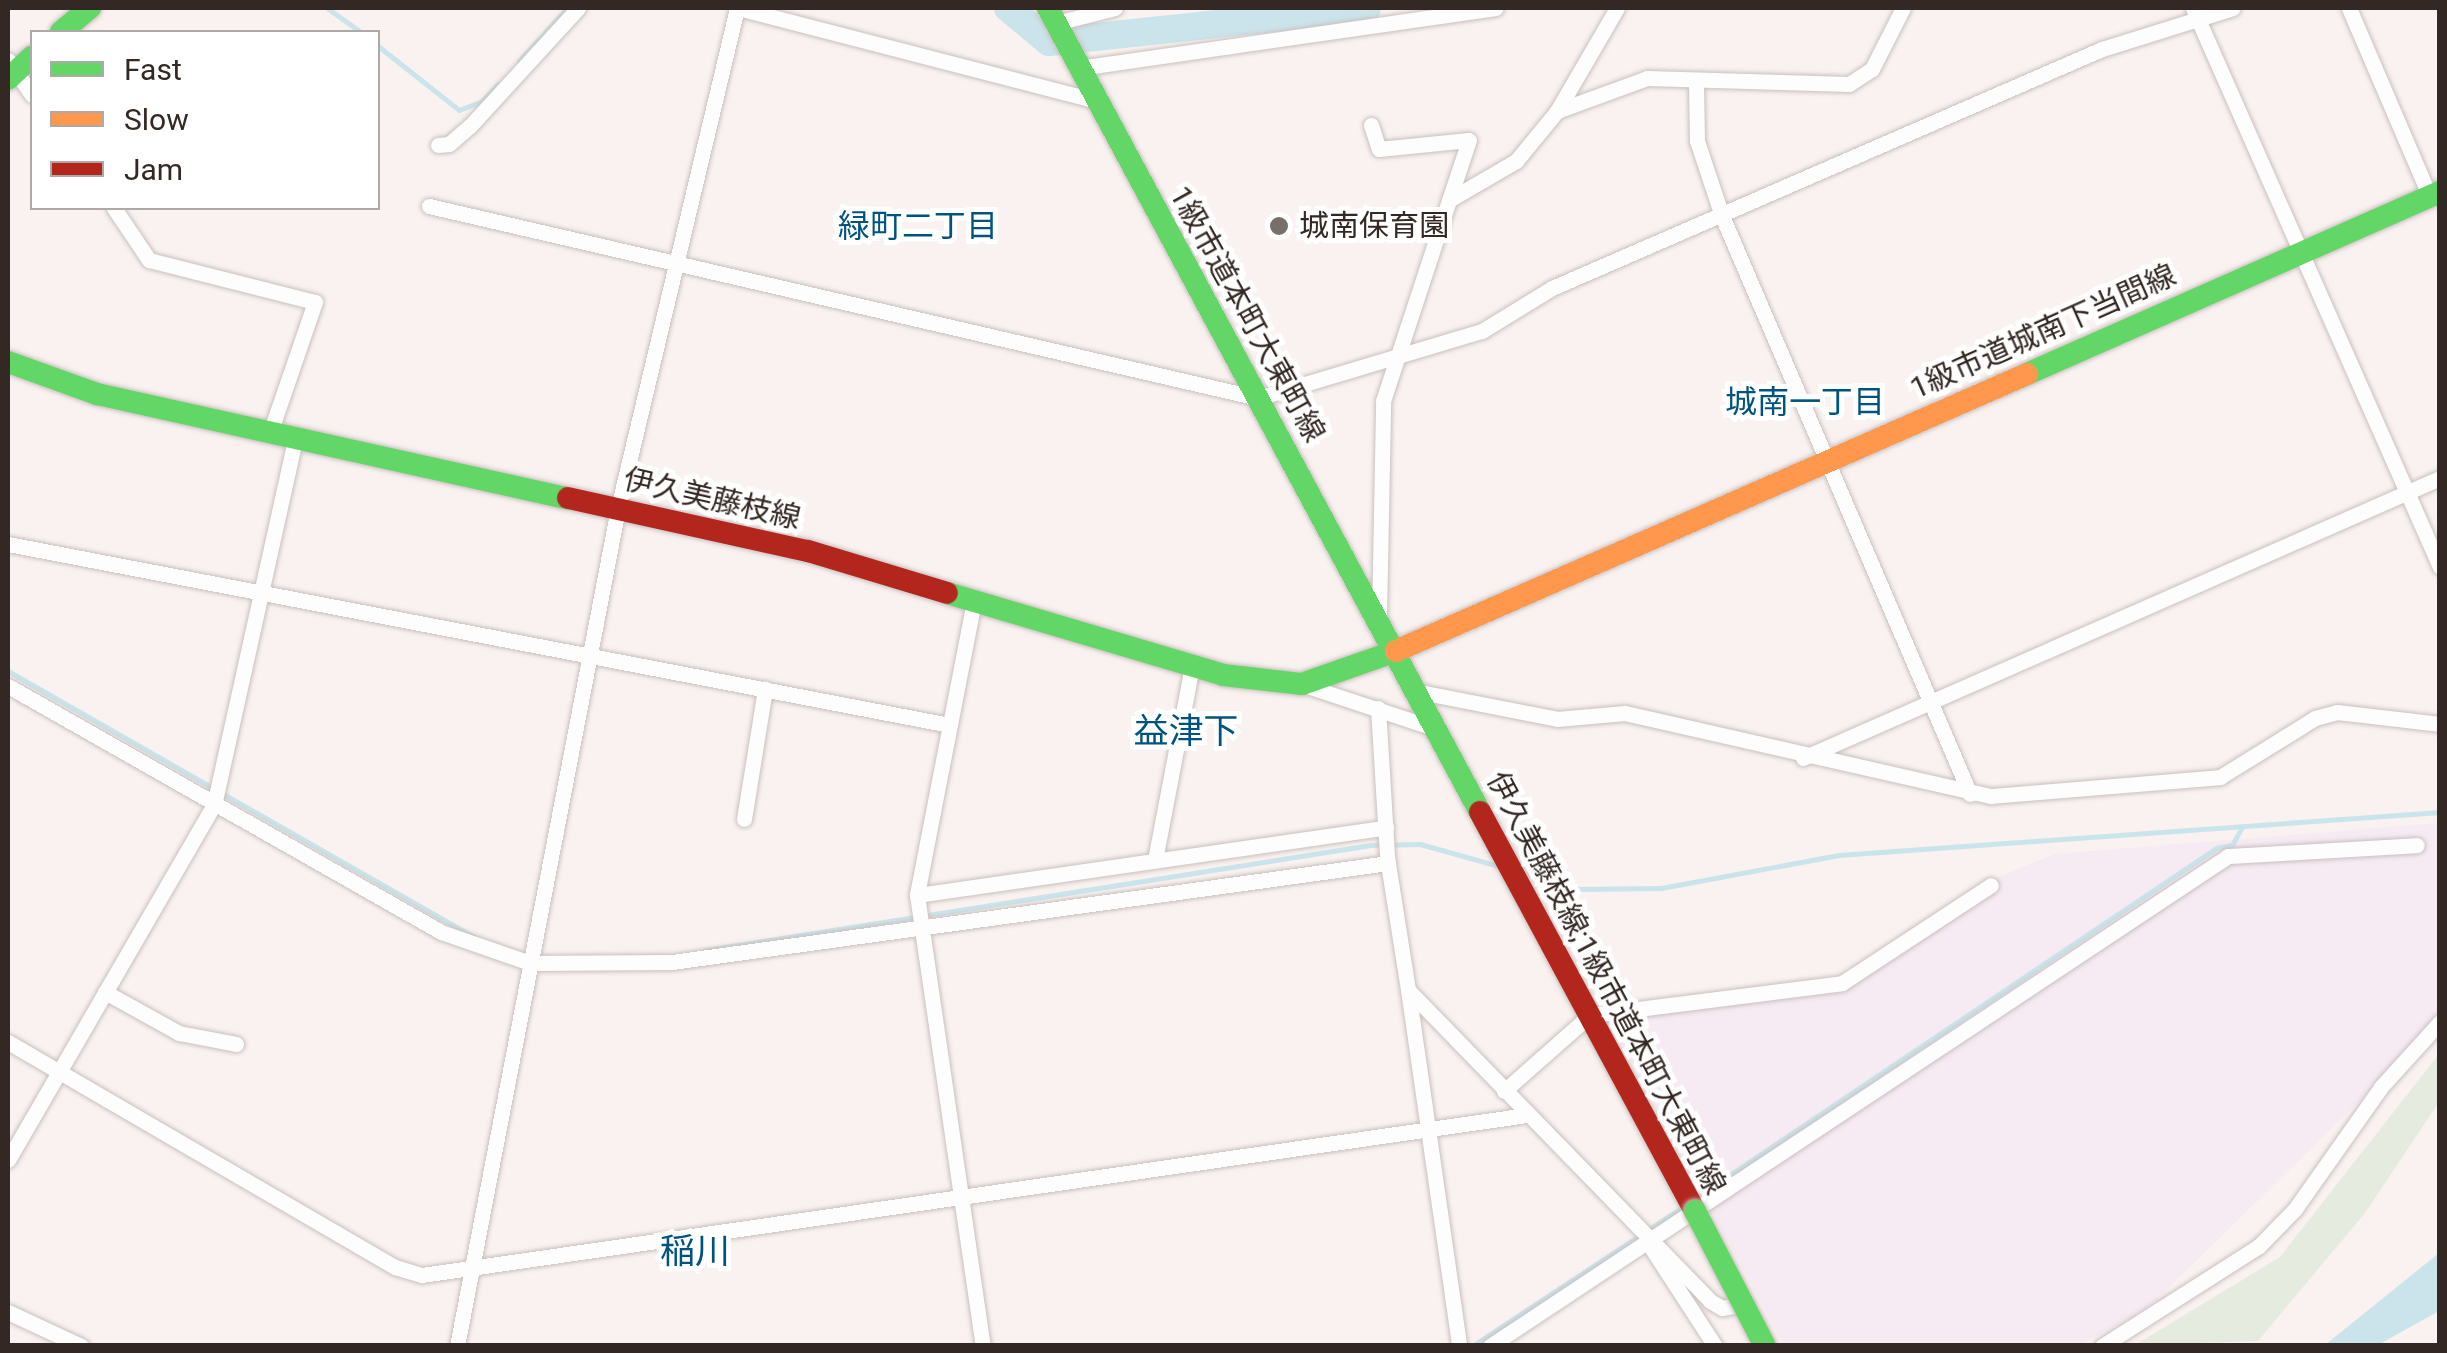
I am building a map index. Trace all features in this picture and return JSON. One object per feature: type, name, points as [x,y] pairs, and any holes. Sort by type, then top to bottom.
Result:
[{"type":"main road","points":[[63,30],[90,8]]},
{"type":"main road","name":"1級市道本町大東町線","points":[[1052,15],[1395,648]]},
{"type":"main road","name":"1級市道城南下当間線","points":[[1395,648],[2435,194]]},
{"type":"main road","name":"伊久美藤枝線","points":[[8,362],[34,374],[270,434],[808,551],[1192,666],[1302,684]]},
{"type":"main road","points":[[1302,684],[1395,648]]},
{"type":"main road","name":"伊久美藤枝線;1級市道本町大東町線","points":[[1395,648],[1765,1346]]},
{"type":"street","points":[[438,145],[448,144],[470,126],[578,8]]},
{"type":"street","points":[[457,1346],[618,508],[737,8],[1097,101]]},
{"type":"street","points":[[1052,15],[1107,8]]},
{"type":"street","points":[[1080,68],[1496,8]]},
{"type":"street","points":[[1449,200],[1516,161],[1556,111],[1618,8]]},
{"type":"street","points":[[1556,111],[1647,78],[1696,83],[1850,84],[1872,69],[1903,8]]},
{"type":"street","points":[[429,206],[1258,398],[1395,352],[1424,350],[1482,330],[1552,288],[2102,49],[2196,13],[2232,8]]},
{"type":"street","points":[[2349,8],[2435,194]]},
{"type":"street","points":[[2196,13],[2440,567]]},
{"type":"street","points":[[16,67],[30,91]]},
{"type":"street","points":[[1696,83],[1698,140],[1722,216],[1970,794]]},
{"type":"street","points":[[1371,125],[1379,149],[1469,140],[1395,352],[1383,401],[1379,619]]},
{"type":"street","points":[[115,210],[149,260],[315,302],[270,434]]},
{"type":"street","points":[[8,370],[34,374]]},
{"type":"street","points":[[8,1160],[214,805],[226,774],[295,439]]},
{"type":"street","points":[[1803,758],[2440,478]]},
{"type":"street","points":[[8,544],[950,724]]},
{"type":"street","points":[[974,601],[917,895],[983,1346]]},
{"type":"street","points":[[1155,860],[1192,666]]},
{"type":"street","points":[[1302,684],[1438,730]]},
{"type":"street","points":[[8,686],[441,932],[530,963],[672,962],[1388,860]]},
{"type":"street","points":[[744,819],[765,689]]},
{"type":"street","points":[[1420,692],[1556,719],[1624,713],[1754,738],[1803,758],[1970,794],[2220,777],[2315,718],[2337,712],[2440,724]]},
{"type":"street","points":[[1378,708],[1388,860],[1459,1346]]},
{"type":"street","points":[[917,895],[1386,827]]},
{"type":"street","points":[[1490,1346],[2228,856],[2417,845]]},
{"type":"street","points":[[1504,1091],[1590,1014],[1842,982],[1991,885]]},
{"type":"street","points":[[1408,990],[1710,1301],[1722,1308],[1744,1304]]},
{"type":"street","points":[[104,992],[179,1033],[236,1044]]},
{"type":"street","points":[[2102,1346],[2259,1246],[2296,1209],[2381,1087],[2440,1022]]},
{"type":"street","points":[[8,1042],[395,1267],[422,1275],[470,1273],[1527,1115]]},
{"type":"street","points":[[1648,1240],[1656,1262],[1715,1346]]},
{"type":"street","points":[[8,1312],[81,1346]]},
{"type":"shaded area","points":[[2439,823],[2439,1023],[2145,1311],[2079,1345],[1784,1345],[1609,1020],[1842,983],[1973,887],[2055,854]]},
{"type":"shaded area","points":[[2439,1054],[2439,1102],[2365,1213],[2258,1341],[2135,1345],[2280,1257]]},
{"type":"water","points":[[2439,1253],[2439,1311],[2378,1345],[2325,1345]]},
{"type":"waterway","points":[[327,8],[358,30]]},
{"type":"waterway","points":[[519,61],[567,8]]},
{"type":"waterway","points":[[1008,8],[1049,42],[1367,8]]},
{"type":"waterway","points":[[380,48],[459,110],[482,101],[498,84]]},
{"type":"waterway","points":[[8,671],[474,937]]},
{"type":"waterway","points":[[1524,873],[1579,889],[1661,888],[1839,855],[2440,812]]},
{"type":"waterway","points":[[1697,1197],[2216,848],[2232,845],[2242,827]]},
{"type":"waterway","points":[[706,950],[1371,845],[1420,844],[1499,866]]},
{"type":"waterway","points":[[1472,1346],[1684,1206]]},
{"type":"traffic: fast","points":[[63,30],[90,8]]},
{"type":"traffic: fast","points":[[1048,8],[1480,812]]},
{"type":"traffic: fast","points":[[8,79],[30,59]]},
{"type":"traffic: fast","points":[[2027,374],[2440,192]]},
{"type":"traffic: fast","points":[[8,362],[97,394],[568,498]]},
{"type":"traffic: fast","points":[[947,593],[1223,675],[1302,684],[1396,651]]},
{"type":"traffic: fast","points":[[1695,1211],[1765,1346]]},
{"type":"traffic: slow","points":[[1396,651],[2027,374]]},
{"type":"traffic: jam","points":[[568,498],[808,551],[947,593]]},
{"type":"traffic: jam","points":[[1480,812],[1695,1211]]},
{"type":"place","name":"城南保育園","points":[[1279,226]]},
{"type":"district","name":"緑町二丁目","points":[[918,226]]},
{"type":"district","name":"城南一丁目","points":[[1805,402]]},
{"type":"district","name":"益津下","points":[[1186,732]]},
{"type":"district","name":"稲川","points":[[695,1252]]}]
